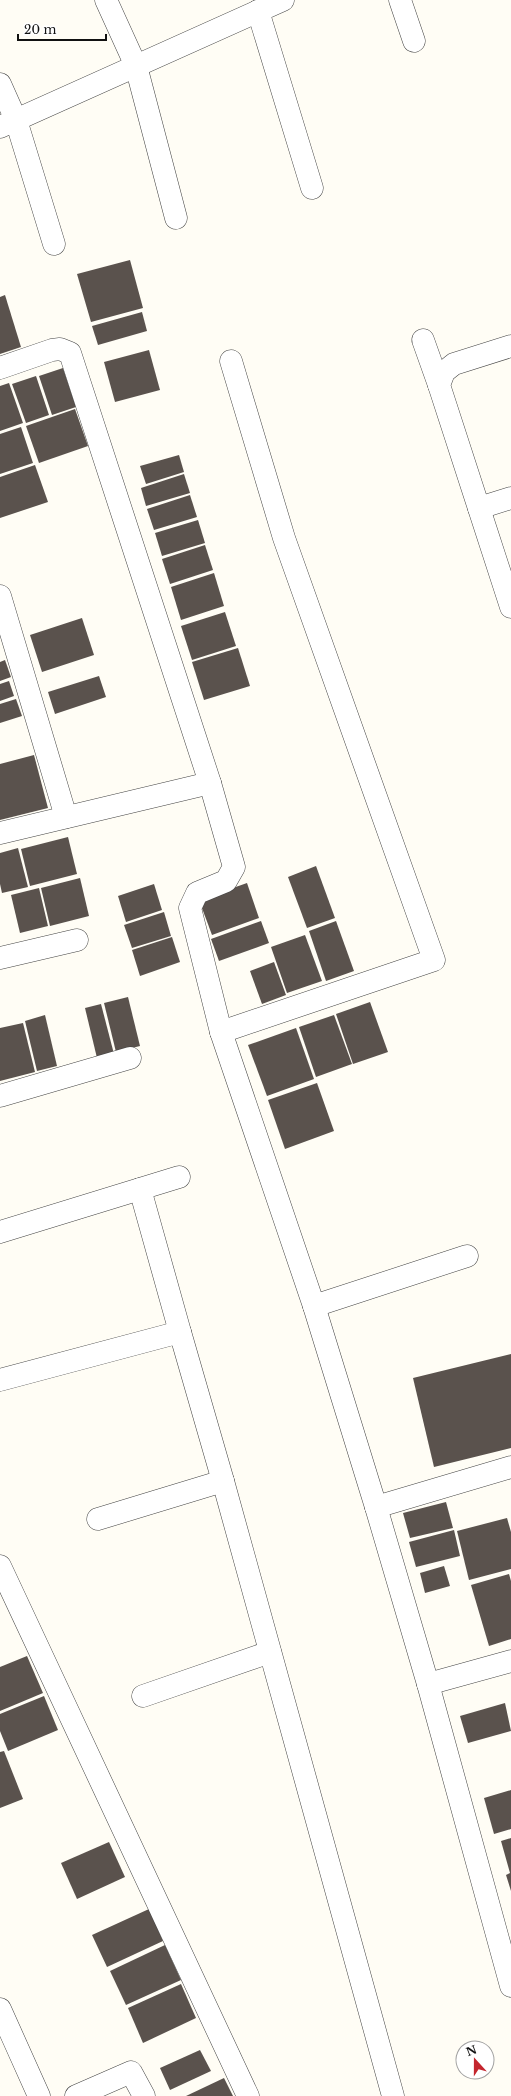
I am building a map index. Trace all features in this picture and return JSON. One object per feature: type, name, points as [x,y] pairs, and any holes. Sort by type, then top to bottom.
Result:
[{"type":"street","points":[[106,0],[136,66],[176,218]]},
{"type":"street","points":[[400,0],[414,41]]},
{"type":"street","points":[[8,124],[269,4],[312,188]]},
{"type":"street","points":[[0,84],[8,124],[54,244]]},
{"type":"street","points":[[423,340],[511,607]]},
{"type":"street","points":[[439,385],[444,372],[454,364],[511,346]]},
{"type":"street","points":[[0,368],[52,350],[60,349],[70,353],[210,783],[234,866],[226,881],[197,893],[190,908],[221,1032],[314,1306],[376,1506],[428,1684],[511,1986]]},
{"type":"street","points":[[221,1032],[434,960],[284,538],[231,360]]},
{"type":"street","points":[[478,508],[511,498]]},
{"type":"street","points":[[0,596],[66,817]]},
{"type":"street","points":[[0,834],[210,783]]},
{"type":"street","points":[[0,958],[77,940]]},
{"type":"street","points":[[0,1096],[130,1058]]},
{"type":"street","points":[[0,1232],[178,1177]]},
{"type":"street","points":[[140,1189],[224,1481],[393,2096]]},
{"type":"street","points":[[314,1306],[467,1256]]},
{"type":"street","points":[[0,1380],[180,1332]]},
{"type":"street","points":[[376,1506],[511,1467]]},
{"type":"street","points":[[98,1519],[224,1481]]},
{"type":"street","points":[[0,1566],[248,2096]]},
{"type":"street","points":[[143,1696],[270,1652]]},
{"type":"street","points":[[428,1684],[511,1661]]},
{"type":"street","points":[[0,2009],[39,2096]]},
{"type":"street","points":[[76,2096],[131,2072],[144,2096]]},
{"type":"building","points":[[130,260],[143,308],[91,322],[77,274]]},
{"type":"building","points":[[5,295],[21,347],[0,354],[0,297]]},
{"type":"building","points":[[142,312],[147,331],[98,345],[92,326]]},
{"type":"building","points":[[149,350],[160,390],[115,402],[104,362]]},
{"type":"building","points":[[63,368],[76,407],[52,415],[39,376]]},
{"type":"building","points":[[36,376],[49,415],[26,423],[12,384]]},
{"type":"building","points":[[9,383],[23,423],[0,431],[0,386]]},
{"type":"building","points":[[75,409],[88,446],[39,463],[26,426]]},
{"type":"building","points":[[21,427],[33,463],[0,474],[0,434]]},
{"type":"building","points":[[179,455],[184,472],[146,484],[140,466]]},
{"type":"building","points":[[35,465],[48,502],[0,518],[0,477]]},
{"type":"building","points":[[184,474],[190,493],[146,506],[141,488]]},
{"type":"building","points":[[190,495],[197,517],[154,530],[147,509]]},
{"type":"building","points":[[198,520],[205,543],[162,556],[155,533]]},
{"type":"building","points":[[205,545],[213,570],[170,584],[162,559]]},
{"type":"building","points":[[214,573],[224,606],[181,620],[171,587]]},
{"type":"building","points":[[225,612],[236,646],[192,660],[181,626]]},
{"type":"building","points":[[82,618],[94,655],[42,672],[30,635]]},
{"type":"building","points":[[238,648],[250,686],[204,700],[192,662]]},
{"type":"building","points":[[5,660],[11,677],[0,681],[0,662]]},
{"type":"building","points":[[99,676],[106,697],[55,714],[48,692]]},
{"type":"building","points":[[9,681],[14,696],[0,701],[0,684]]},
{"type":"building","points":[[16,699],[22,716],[0,723],[0,704]]},
{"type":"building","points":[[34,755],[48,808],[0,820],[0,764]]},
{"type":"building","points":[[68,837],[77,874],[30,886],[21,849]]},
{"type":"building","points":[[18,848],[28,887],[2,893],[0,884],[0,853]]},
{"type":"building","points":[[316,866],[335,918],[307,928],[288,877]]},
{"type":"building","points":[[80,878],[89,916],[50,926],[41,888]]},
{"type":"building","points":[[247,883],[259,918],[212,935],[199,900]]},
{"type":"building","points":[[154,884],[162,910],[126,922],[118,896]]},
{"type":"building","points":[[39,888],[48,926],[20,933],[11,895]]},
{"type":"building","points":[[164,912],[171,936],[132,948],[124,925]]},
{"type":"building","points":[[261,921],[269,943],[219,961],[211,939]]},
{"type":"building","points":[[336,921],[354,971],[326,981],[309,931]]},
{"type":"building","points":[[305,935],[322,981],[287,993],[271,947]]},
{"type":"building","points":[[172,937],[180,962],[140,976],[132,950]]},
{"type":"building","points":[[274,962],[286,995],[262,1004],[250,971]]},
{"type":"building","points":[[128,997],[140,1046],[116,1052],[104,1003]]},
{"type":"building","points":[[370,1002],[388,1052],[353,1064],[336,1014]]},
{"type":"building","points":[[101,1004],[114,1054],[97,1058],[85,1008]]},
{"type":"building","points":[[45,1015],[57,1066],[37,1071],[25,1021]]},
{"type":"building","points":[[334,1015],[352,1064],[316,1077],[299,1027]]},
{"type":"building","points":[[23,1023],[35,1072],[0,1081],[0,1028]]},
{"type":"building","points":[[296,1028],[314,1079],[267,1096],[248,1045]]},
{"type":"building","points":[[317,1083],[334,1131],[285,1149],[268,1100]]},
{"type":"building","points":[[511,1354],[511,1448],[434,1467],[413,1378]]},
{"type":"building","points":[[446,1502],[453,1528],[410,1538],[403,1513]]},
{"type":"building","points":[[507,1518],[511,1532],[511,1569],[469,1580],[457,1531]]},
{"type":"building","points":[[454,1530],[460,1556],[416,1567],[409,1542]]},
{"type":"building","points":[[444,1566],[450,1586],[425,1593],[420,1573]]},
{"type":"building","points":[[509,1574],[511,1581],[511,1639],[489,1646],[471,1585]]},
{"type":"building","points":[[27,1656],[43,1693],[0,1711],[0,1667]]},
{"type":"building","points":[[44,1696],[58,1730],[8,1751],[0,1731],[0,1714]]},
{"type":"building","points":[[505,1703],[511,1731],[468,1743],[460,1716]]},
{"type":"building","points":[[4,1751],[23,1799],[0,1808],[0,1752]]},
{"type":"building","points":[[511,1790],[511,1829],[494,1834],[484,1798]]},
{"type":"building","points":[[511,1838],[511,1891],[506,1875],[510,1873],[501,1841]]},
{"type":"building","points":[[109,1842],[125,1877],[77,1899],[61,1863]]},
{"type":"building","points":[[149,1909],[163,1941],[107,1967],[92,1935]]},
{"type":"building","points":[[165,1945],[181,1980],[126,2005],[110,1971]]},
{"type":"building","points":[[181,1984],[196,2018],[143,2043],[128,2008]]},
{"type":"building","points":[[200,2050],[211,2071],[170,2090],[160,2068]]},
{"type":"building","points":[[224,2078],[233,2096],[186,2096]]}]
